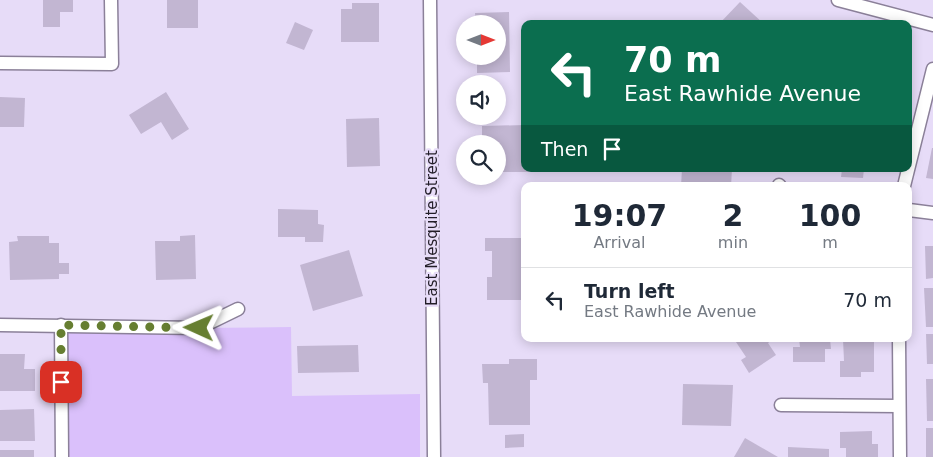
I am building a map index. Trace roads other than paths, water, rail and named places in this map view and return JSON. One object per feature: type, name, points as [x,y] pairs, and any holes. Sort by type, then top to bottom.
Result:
[{"type":"street","points":[[0,63],[112,64],[111,0]]},
{"type":"street","name":"East Mesquite Street","points":[[430,0],[434,457]]},
{"type":"street","points":[[838,0],[933,25]]},
{"type":"street","points":[[912,154],[933,69]]},
{"type":"street","points":[[912,210],[933,213]]},
{"type":"street","points":[[0,325],[199,328],[238,309]]},
{"type":"street","points":[[61,325],[62,457]]},
{"type":"street","points":[[899,342],[900,457]]},
{"type":"street","points":[[781,405],[899,406]]}]
